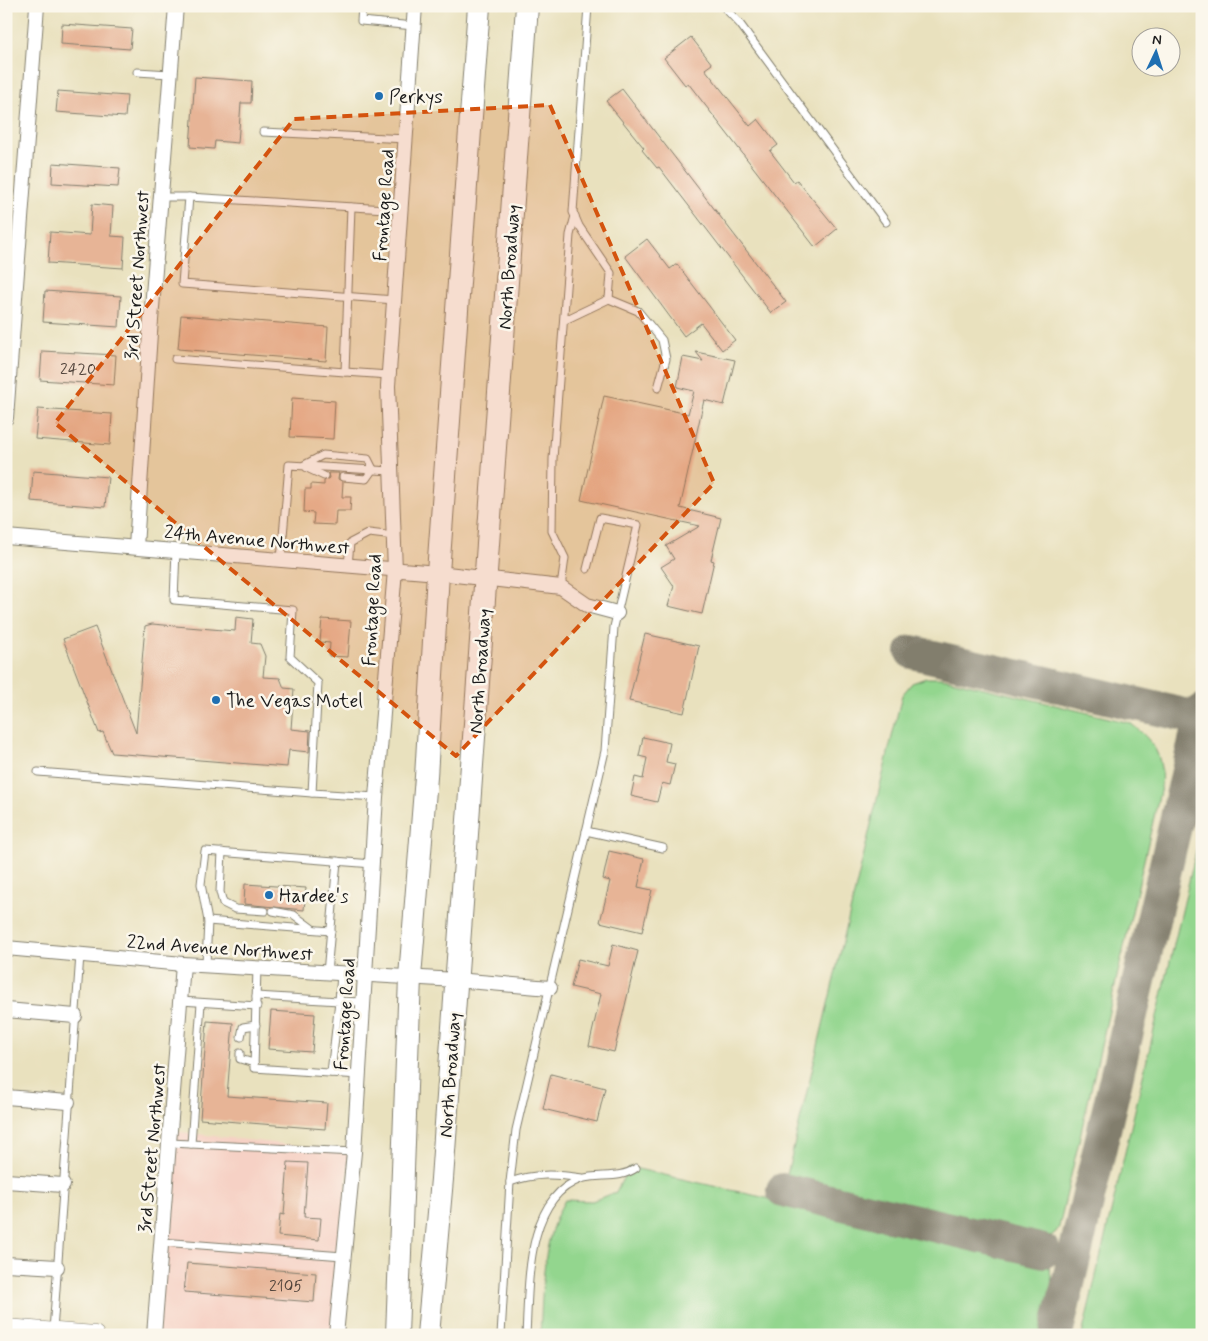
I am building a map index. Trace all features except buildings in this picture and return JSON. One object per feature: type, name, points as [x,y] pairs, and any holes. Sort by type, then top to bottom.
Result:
[{"type":"main road","name":"North Broadway","points":[[397,1335],[410,977],[426,777],[438,573],[479,6]]},
{"type":"main road","name":"North Broadway","points":[[428,1335],[456,980],[527,6]]},
{"type":"street","points":[[6,418],[37,6]]},
{"type":"street","name":"3rd Street Northwest","points":[[136,547],[176,6]]},
{"type":"street","name":"Frontage Road","points":[[336,1335],[354,1152],[376,797],[395,570],[389,375],[396,300],[415,6]]},
{"type":"street","name":"24th Avenue Northwest","points":[[6,537],[438,573],[561,587],[587,604],[617,613]]},
{"type":"street","name":"22nd Avenue Northwest","points":[[6,948],[183,964],[456,980],[550,988]]},
{"type":"street","name":"3rd Street Northwest","points":[[154,1335],[183,964]]},
{"type":"street","points":[[6,1010],[76,1016]]},
{"type":"street","points":[[6,1097],[68,1102]]},
{"type":"street","points":[[6,1180],[63,1185]]},
{"type":"street","points":[[6,1264],[57,1267]]},
{"type":"street","points":[[6,1328],[95,1335]]},
{"type":"lane","points":[[362,6],[361,21],[414,26]]},
{"type":"lane","points":[[561,587],[566,558],[552,532],[553,459],[570,235],[575,216],[572,196],[588,6]]},
{"type":"lane","points":[[723,6],[740,24],[886,222]]},
{"type":"lane","points":[[137,72],[170,74]]},
{"type":"lane","points":[[263,132],[407,140]]},
{"type":"lane","points":[[161,197],[402,210]]},
{"type":"lane","points":[[188,197],[182,284],[396,300]]},
{"type":"lane","points":[[345,372],[351,207]]},
{"type":"lane","points":[[575,216],[611,273],[609,299]]},
{"type":"lane","points":[[565,320],[609,299],[638,311],[662,340],[666,359],[658,388]]},
{"type":"lane","points":[[175,359],[389,375]]},
{"type":"lane","points":[[302,466],[322,455],[368,459],[373,469]]},
{"type":"lane","points":[[281,560],[289,465],[391,471]]},
{"type":"lane","points":[[302,466],[324,476]]},
{"type":"lane","points":[[343,477],[366,479],[373,469]]},
{"type":"lane","points":[[502,1335],[510,1182],[516,1130],[605,751],[617,613],[638,525],[600,518],[588,569]]},
{"type":"lane","points":[[348,566],[350,543],[369,533],[394,536]]},
{"type":"lane","points":[[176,550],[174,600],[293,610],[290,657],[318,683],[312,792]]},
{"type":"lane","points":[[38,772],[376,797]]},
{"type":"lane","points":[[586,831],[663,848]]},
{"type":"lane","points":[[206,964],[208,922],[201,890],[205,851],[372,864]]},
{"type":"lane","points":[[222,852],[220,892],[223,903],[236,909],[294,915],[314,930]]},
{"type":"lane","points":[[327,973],[337,861]]},
{"type":"lane","points":[[208,922],[331,931]]},
{"type":"lane","points":[[49,1332],[57,1267],[80,955]]},
{"type":"lane","points":[[257,968],[254,1068],[359,1075]]},
{"type":"lane","points":[[331,1073],[342,974]]},
{"type":"lane","points":[[256,996],[364,1002]]},
{"type":"lane","points":[[181,1001],[257,1006]]},
{"type":"lane","points":[[190,1144],[201,1003]]},
{"type":"lane","points":[[241,1037],[243,1027],[256,1025]]},
{"type":"lane","points":[[240,1053],[240,1058],[254,1063]]},
{"type":"lane","points":[[170,1143],[354,1152]]},
{"type":"lane","points":[[510,1182],[528,1175],[551,1173],[582,1178],[618,1176],[636,1168]]},
{"type":"lane","points":[[526,1335],[530,1268],[542,1218],[552,1199],[564,1187],[582,1178]]},
{"type":"lane","points":[[162,1242],[343,1256]]},
{"type":"highlighted area","points":[[550,105],[714,483],[456,756],[55,423],[294,119]]},
{"type":"shaded area","points":[[172,1131],[349,1152],[334,1335],[154,1335]]},
{"type":"green space","points":[[926,678],[942,678],[1130,723],[1151,743],[1156,750],[1161,766],[1161,787],[1059,1227],[1047,1239],[786,1179],[902,695],[912,683]]},
{"type":"green space","points":[[1202,835],[1202,1335],[1082,1335],[1197,847]]},
{"type":"green space","points":[[629,1167],[1045,1261],[1049,1269],[1052,1287],[1040,1335],[540,1335],[547,1248],[557,1215],[565,1200],[592,1201],[616,1192]]},
{"type":"taxiway","points":[[912,652],[1202,719]]},
{"type":"taxiway","points":[[1056,1335],[1202,711]]},
{"type":"taxiway","points":[[783,1190],[1044,1251]]},
{"type":"place","name":"Perkys","points":[[379,96]]},
{"type":"place","name":"The Vegas Motel","points":[[216,700]]},
{"type":"place","name":"Hardee's","points":[[269,895]]}]
